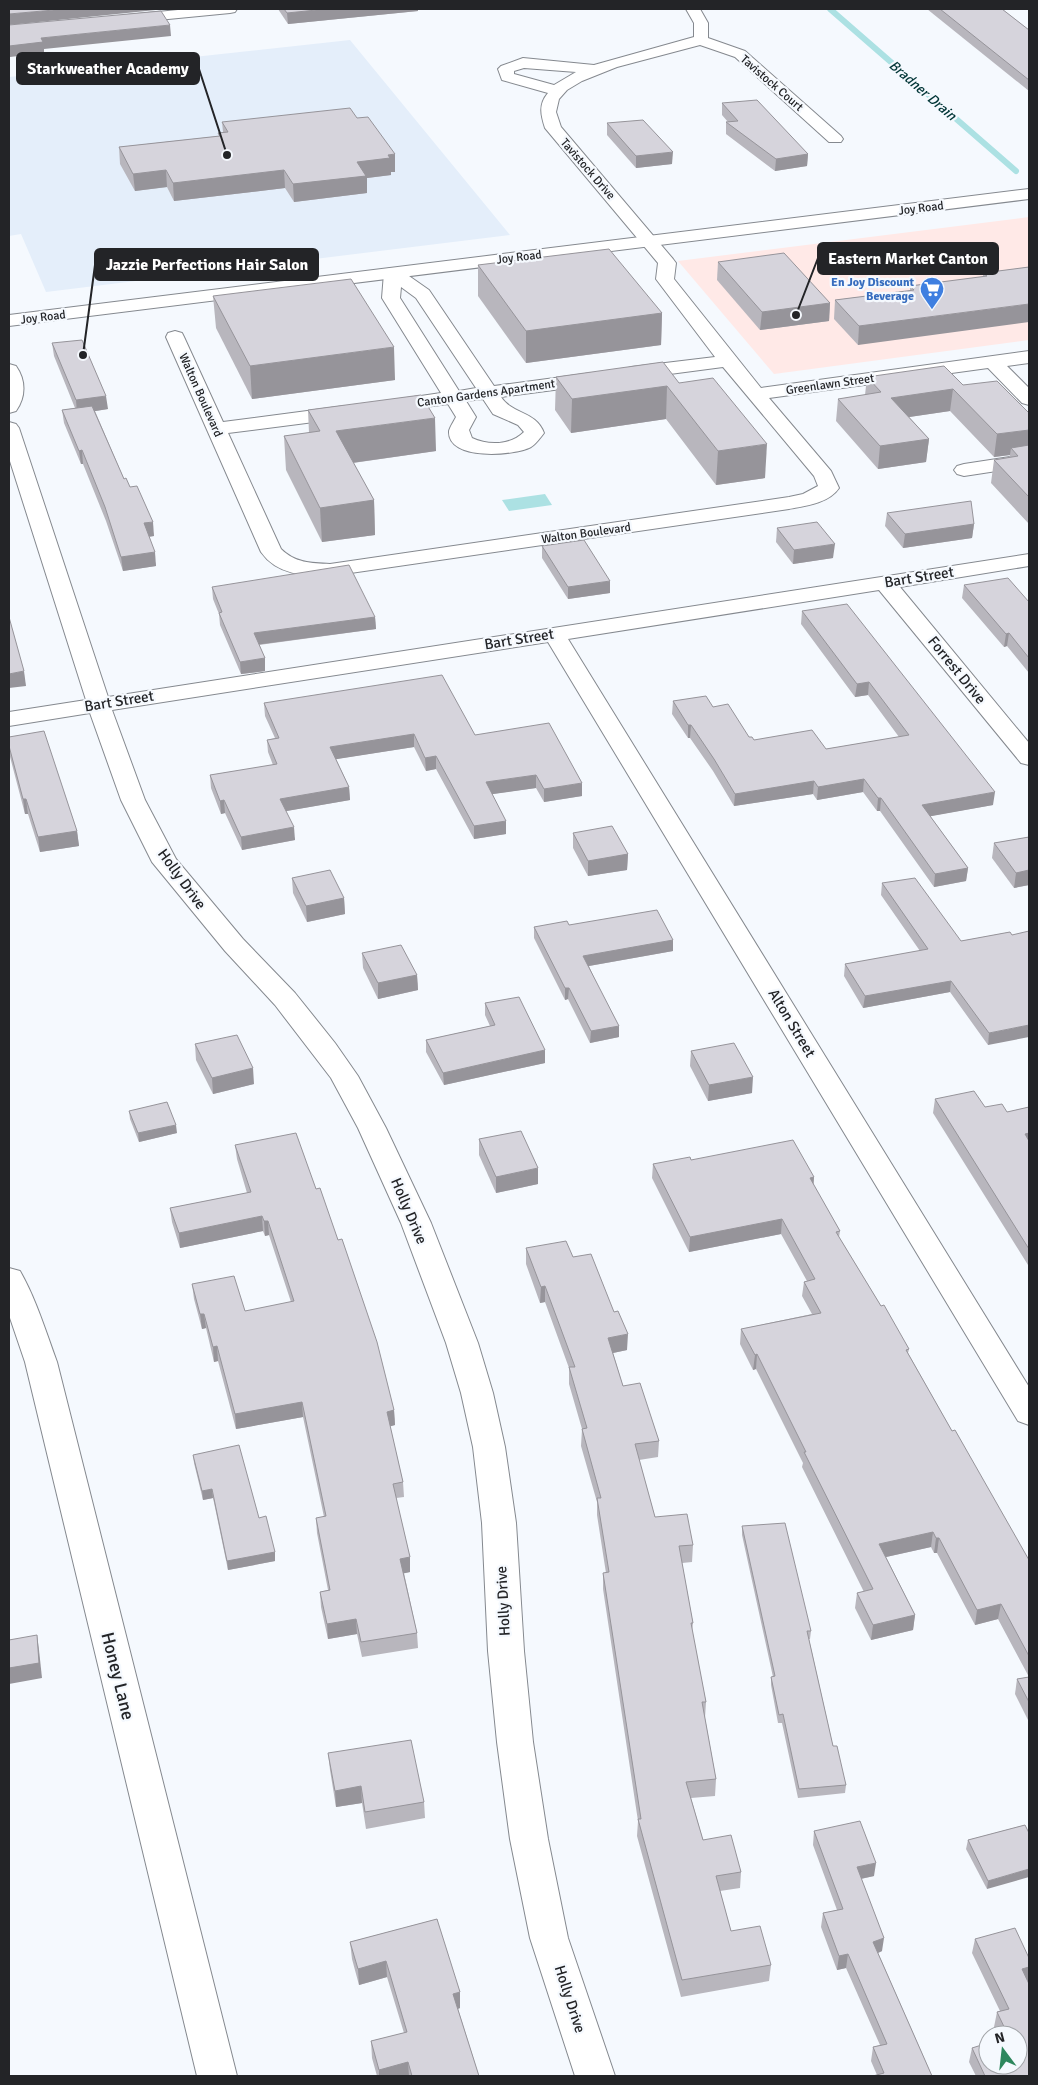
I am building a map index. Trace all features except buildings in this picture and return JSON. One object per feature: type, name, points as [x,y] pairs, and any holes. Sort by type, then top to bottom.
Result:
[{"type":"street","points":[[115,20],[197,10],[230,9]]},
{"type":"street","points":[[594,70],[523,63],[506,69],[506,77],[557,91],[569,81],[616,62],[701,40],[701,23],[693,9]]},
{"type":"street","name":"Tavistock Court","points":[[701,40],[740,54],[835,139]]},
{"type":"street","name":"Tavistock Drive","points":[[557,91],[547,108],[547,115],[553,128],[649,241]]},
{"type":"street","name":"Joy Road","points":[[9,321],[1029,194]]},
{"type":"street","name":"Walton Boulevard","points":[[175,337],[272,552],[277,558],[290,566],[314,570],[330,570],[789,504],[809,499],[828,488],[824,475],[728,361],[665,279],[667,263],[649,241]]},
{"type":"street","points":[[393,273],[423,294],[500,410],[525,421],[532,427],[534,433],[529,440],[518,446],[500,449],[480,448],[467,443],[458,434],[466,417],[391,298],[393,273]]},
{"type":"street","points":[[416,338],[450,334]]},
{"type":"street","name":"Greenlawn Street","points":[[756,394],[1029,357]]},
{"type":"street","name":"Canton Gardens Apartment","points":[[216,429],[728,361]]},
{"type":"street","points":[[992,362],[1029,399]]},
{"type":"street","points":[[9,370],[15,388],[9,407]]},
{"type":"street","name":"Holly Drive","points":[[9,428],[99,705],[133,800],[165,862],[234,945],[285,999],[344,1076],[372,1128],[416,1222],[462,1342],[477,1393],[489,1447],[499,1522],[506,1651],[514,1742],[529,1839],[549,1938],[595,2076]]},
{"type":"street","points":[[964,470],[1029,460]]},
{"type":"street","name":"Bart Street","points":[[9,719],[1029,560]]},
{"type":"street","name":"Forrest Drive","points":[[885,583],[1029,758]]},
{"type":"street","name":"Alton Street","points":[[554,634],[1029,1413]]},
{"type":"street","name":"Honey Lane","points":[[9,1278],[41,1362],[216,2076]]},
{"type":"shaded area","points":[[350,40],[510,235],[46,292],[21,234],[9,236],[9,77]]},
{"type":"shaded area","points":[[1029,217],[1029,340],[774,374],[678,261]]},
{"type":"water","points":[[545,494],[552,505],[509,511],[502,500]]},
{"type":"waterway","name":"Bradner Drain","points":[[830,9],[1016,171]]},
{"type":"place","name":"Starkweather Academy","points":[[227,155]]},
{"type":"place","name":"En Joy Discount Beverage","points":[[932,310]]},
{"type":"place","name":"Eastern Market Canton","points":[[796,315]]},
{"type":"place","name":"Jazzie Perfections Hair Salon","points":[[83,355]]}]
